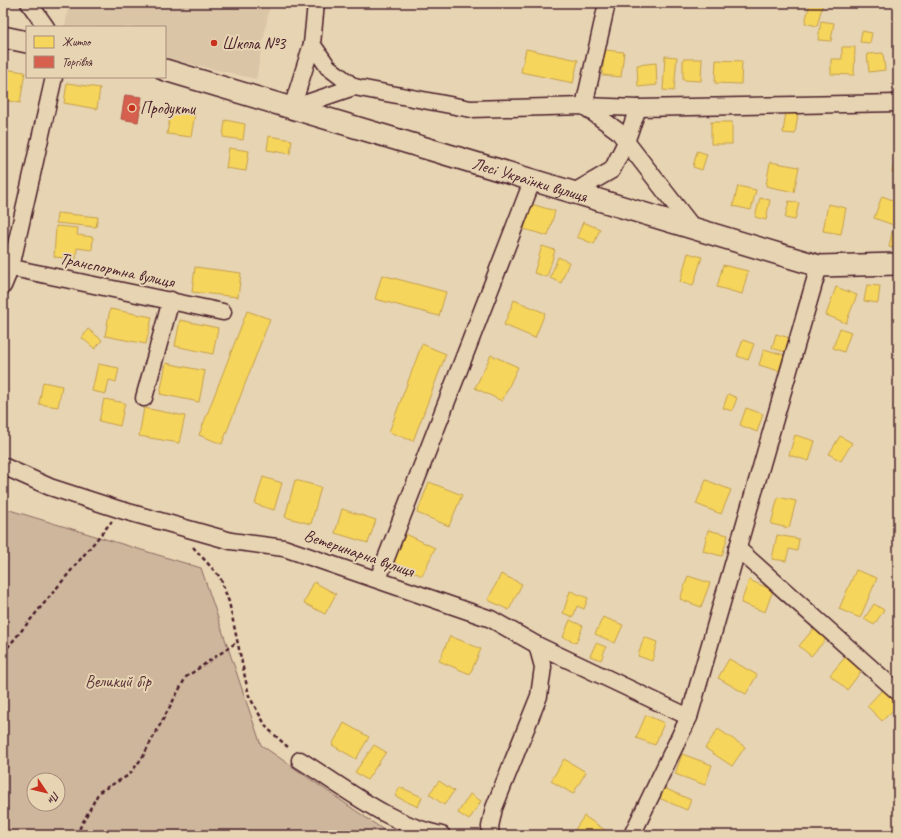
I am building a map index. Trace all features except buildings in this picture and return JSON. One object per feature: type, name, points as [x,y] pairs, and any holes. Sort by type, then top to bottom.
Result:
[{"type":"street","points":[[29,3],[45,26]]},
{"type":"street","points":[[292,108],[312,44],[316,3]]},
{"type":"street","points":[[584,106],[607,3]]},
{"type":"street","points":[[3,37],[26,42]]},
{"type":"street","points":[[312,44],[328,67],[354,87],[471,109],[584,106],[638,108],[898,103]]},
{"type":"street","name":"Лесі Українки вулиця","points":[[166,70],[819,266],[898,264]]},
{"type":"street","points":[[3,286],[54,78]]},
{"type":"street","points":[[292,108],[354,87]]},
{"type":"street","points":[[584,106],[618,132],[694,229]]},
{"type":"street","points":[[574,192],[612,170],[626,142],[638,108]]},
{"type":"street","points":[[378,579],[532,179]]},
{"type":"street","name":"Транспортна вулиця","points":[[7,266],[223,312]]},
{"type":"street","points":[[632,835],[689,717],[819,266]]},
{"type":"street","points":[[144,398],[171,300]]},
{"type":"street","name":"Ветеринарна вулиця","points":[[3,466],[50,487],[121,510],[232,541],[284,548],[491,619],[537,645],[689,717]]},
{"type":"street","points":[[738,548],[898,692]]},
{"type":"street","points":[[491,835],[490,827],[494,808],[539,696],[543,667],[537,645]]},
{"type":"street","points":[[300,760],[388,814],[424,831],[442,835]]},
{"type":"path","points":[[3,653],[121,510]]},
{"type":"path","points":[[193,546],[220,577],[229,602],[249,696],[267,728],[300,760]]},
{"type":"path","points":[[76,835],[99,792],[129,774],[142,758],[186,677],[237,642]]},
{"type":"shaded area","name":"Школа №3","points":[[69,3],[270,3],[256,79],[166,58],[166,26],[65,26]]},
{"type":"green space","name":"Великий бір","points":[[3,508],[201,568],[261,745],[391,835],[3,835]]},
{"type":"place","name":"Школа №3","points":[[214,43]]},
{"type":"place","name":"Продукти","points":[[132,108]]}]
